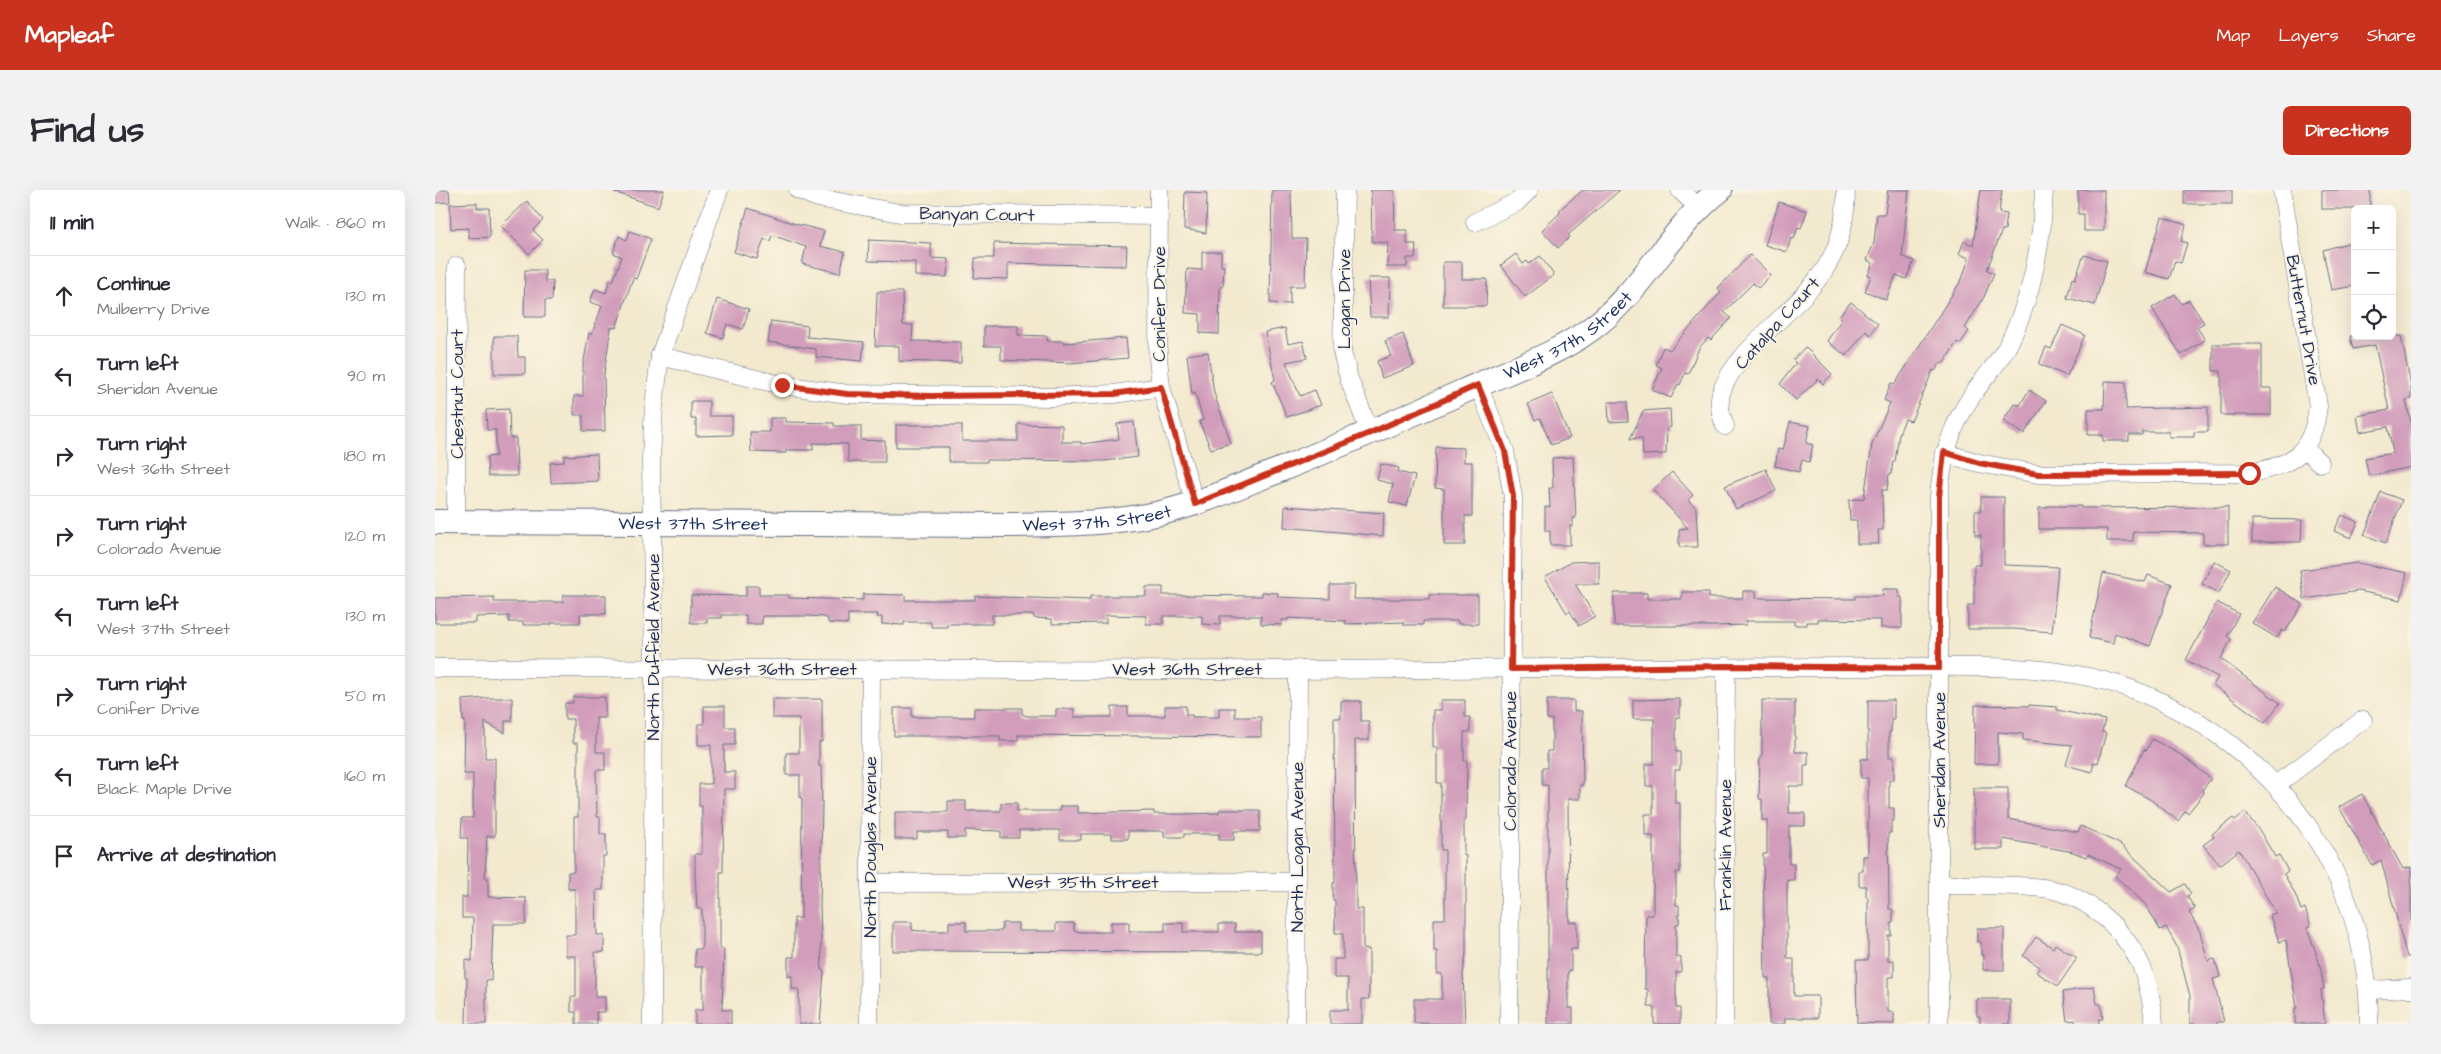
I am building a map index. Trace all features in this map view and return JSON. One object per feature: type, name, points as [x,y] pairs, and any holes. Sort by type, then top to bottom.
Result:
[{"type":"street","name":"North Duffield Avenue","points":[[652,1024],[654,668],[651,450],[654,406],[660,356],[719,190]]},
{"type":"street","name":"Banyan Court","points":[[798,190],[818,198],[900,213],[1158,216]]},
{"type":"street","name":"Conifer Drive","points":[[1159,190],[1158,358],[1161,387],[1195,504]]},
{"type":"street","name":"Logan Drive","points":[[1345,190],[1342,352],[1349,379],[1370,433]]},
{"type":"street","points":[[1475,222],[1517,202],[1529,190]]},
{"type":"street","points":[[1680,190],[1698,207]]},
{"type":"street","name":"West 37th Street","points":[[445,522],[1001,525],[1095,523],[1156,514],[1195,504],[1370,433],[1478,385],[1546,354],[1598,323],[1639,282],[1698,207],[1719,190]]},
{"type":"street","name":"Catalpa Court","points":[[1725,426],[1720,414],[1720,403],[1722,393],[1731,373],[1749,351],[1798,304],[1827,267],[1843,226],[1846,190]]},
{"type":"street","name":"Sheridan Avenue","points":[[1939,1024],[1939,497],[1944,452],[1973,393],[1998,362],[2010,342],[2023,311],[2040,241],[2044,190]]},
{"type":"street","name":"Butternut Drive","points":[[2282,190],[2317,393],[2317,418],[2305,449]]},
{"type":"street","name":"Chestnut Court","points":[[445,522],[457,266]]},
{"type":"street","points":[[660,356],[782,385],[847,394],[1051,396],[1114,394],[1161,387]]},
{"type":"street","name":"Colorado Avenue","points":[[1478,385],[1505,451],[1513,496],[1509,1024]]},
{"type":"street","points":[[1944,452],[1979,463],[2038,474],[2231,474],[2267,470],[2293,459],[2305,449],[2320,463]]},
{"type":"street","name":"West 36th Street","points":[[435,668],[1511,669],[1725,666],[1939,668]]},
{"type":"street","name":"Franklin Avenue","points":[[1724,1024],[1725,666]]},
{"type":"street","points":[[1939,668],[2038,670],[2111,682],[2144,694],[2206,728],[2244,754],[2277,784],[2299,813],[2322,850],[2339,885],[2357,929],[2366,963],[2369,990],[2369,1024]]},
{"type":"street","name":"North Douglas Avenue","points":[[869,1024],[871,669]]},
{"type":"street","name":"North Logan Avenue","points":[[1296,1024],[1298,669]]},
{"type":"street","points":[[2277,784],[2363,720]]},
{"type":"street","name":"West 35th Street","points":[[870,883],[1296,882]]},
{"type":"street","points":[[1940,885],[2043,888],[2078,899],[2115,927],[2129,944],[2140,962],[2147,983],[2154,1024]]},
{"type":"street","points":[[2369,990],[2411,988]]},
{"type":"building","points":[[435,190],[449,190],[450,202],[435,203]]},
{"type":"building","points":[[615,190],[664,190],[658,207],[614,192]]},
{"type":"building","points":[[1272,190],[1291,190],[1292,239],[1306,239],[1305,286],[1290,286],[1290,304],[1270,303]]},
{"type":"building","points":[[1371,190],[1394,190],[1395,230],[1407,230],[1407,244],[1416,244],[1415,258],[1407,258],[1407,267],[1387,267],[1388,243],[1372,242]]},
{"type":"building","points":[[1583,190],[1620,190],[1568,235],[1570,237],[1558,248],[1542,230],[1561,212],[1559,210]]},
{"type":"building","points":[[1888,190],[1909,190],[1902,256],[1914,261],[1906,279],[1896,275],[1886,300],[1865,291],[1871,276],[1868,275],[1873,263],[1867,260],[1874,243],[1877,214],[1885,214]]},
{"type":"building","points":[[1981,190],[2002,190],[1999,213],[2007,214],[2005,230],[2002,230],[1987,270],[1994,273],[1984,297],[1965,328],[1969,331],[1960,344],[1957,342],[1944,363],[1941,362],[1935,371],[1933,370],[1911,421],[1905,419],[1899,434],[1895,462],[1893,462],[1891,474],[1889,474],[1887,490],[1882,490],[1883,530],[1878,530],[1879,544],[1857,544],[1857,520],[1850,520],[1849,500],[1864,498],[1872,444],[1890,403],[1884,400],[1891,383],[1895,384],[1962,279],[1969,258],[1959,254],[1964,241],[1973,245]]},
{"type":"building","points":[[2078,190],[2104,190],[2104,231],[2084,231],[2084,214],[2078,214]]},
{"type":"building","points":[[2184,190],[2232,190],[2232,204],[2184,204]]},
{"type":"building","points":[[2322,190],[2370,190],[2370,205],[2351,205],[2351,209],[2322,209]]},
{"type":"building","points":[[1185,192],[1207,193],[1206,233],[1184,229]]},
{"type":"building","points":[[527,201],[543,220],[533,230],[543,240],[529,254],[501,226]]},
{"type":"building","points":[[1779,202],[1807,211],[1801,228],[1798,227],[1794,239],[1791,238],[1787,252],[1765,245]]},
{"type":"building","points":[[477,203],[477,208],[489,208],[490,237],[469,238],[469,228],[451,229],[450,204]]},
{"type":"building","points":[[748,208],[792,223],[824,231],[820,246],[845,252],[840,273],[802,264],[806,247],[772,235],[770,241],[764,239],[757,259],[734,252]]},
{"type":"building","points":[[2162,217],[2186,225],[2181,241],[2187,243],[2181,263],[2175,261],[2169,279],[2145,272]]},
{"type":"building","points":[[630,231],[651,239],[636,279],[633,278],[616,328],[611,327],[604,374],[605,431],[583,431],[583,415],[574,415],[574,396],[583,396],[583,366],[589,333],[592,334],[602,306],[590,302],[595,289],[606,293],[610,280],[613,281],[622,257],[613,253],[619,236],[627,240]]},
{"type":"building","points":[[869,240],[931,243],[931,258],[948,259],[947,277],[915,276],[915,262],[868,261]]},
{"type":"building","points":[[2351,242],[2351,287],[2331,290],[2323,250]]},
{"type":"building","points":[[994,243],[1127,246],[1126,266],[1008,263],[1008,279],[974,278],[975,258],[994,258]]},
{"type":"building","points":[[1202,252],[1221,252],[1221,266],[1224,266],[1223,287],[1220,287],[1219,334],[1200,333],[1200,314],[1185,313],[1187,269],[1202,270]]},
{"type":"building","points":[[1516,254],[1523,264],[1527,261],[1529,264],[1540,256],[1554,275],[1525,297],[1501,265]]},
{"type":"building","points":[[1750,255],[1771,275],[1758,288],[1753,283],[1724,312],[1731,318],[1711,340],[1708,338],[1699,348],[1688,374],[1685,373],[1680,385],[1678,384],[1671,398],[1652,390],[1662,368],[1656,365],[1663,347],[1670,350],[1721,292],[1718,288]]},
{"type":"building","points":[[2084,255],[2107,261],[2095,305],[2067,298],[2072,278],[2075,279]]},
{"type":"building","points":[[1443,262],[1462,262],[1462,279],[1487,279],[1486,306],[1443,306]]},
{"type":"building","points":[[525,270],[545,270],[545,281],[553,281],[552,300],[545,300],[545,317],[524,317]]},
{"type":"building","points":[[1368,278],[1390,278],[1389,317],[1370,317]]},
{"type":"building","points":[[877,292],[902,292],[903,325],[913,325],[912,341],[961,342],[961,363],[899,361],[899,346],[875,346]]},
{"type":"building","points":[[2175,294],[2182,304],[2189,300],[2204,323],[2197,327],[2205,340],[2181,355],[2152,308]]},
{"type":"building","points":[[717,299],[749,309],[743,329],[727,324],[723,338],[707,333]]},
{"type":"building","points":[[1851,302],[1878,324],[1870,335],[1866,331],[1846,356],[1827,341],[1842,319],[1839,316]]},
{"type":"building","points":[[771,321],[808,326],[807,337],[864,342],[862,361],[816,357],[816,349],[768,342]]},
{"type":"building","points":[[2062,325],[2085,335],[2067,376],[2039,364],[2046,347],[2051,349]]},
{"type":"building","points":[[984,326],[1018,326],[1018,335],[1047,336],[1047,341],[1064,341],[1064,343],[1126,338],[1128,358],[1071,363],[1001,360],[1001,346],[984,346]]},
{"type":"building","points":[[1285,328],[1288,344],[1303,341],[1307,358],[1286,362],[1300,396],[1315,390],[1321,405],[1287,417],[1272,382],[1275,380],[1265,332]]},
{"type":"building","points":[[1403,334],[1414,366],[1382,378],[1377,361],[1391,356],[1385,341]]},
{"type":"building","points":[[494,336],[517,336],[518,357],[525,357],[525,374],[494,374]]},
{"type":"building","points":[[2350,336],[2351,340],[2396,340],[2396,336],[2401,336],[2411,386],[2411,399],[2406,400],[2411,422],[2411,467],[2369,476],[2365,458],[2393,453],[2388,427],[2360,432],[2357,416],[2389,410],[2375,345],[2353,349]]},
{"type":"building","points":[[2213,344],[2262,344],[2262,388],[2271,388],[2271,415],[2221,415],[2221,371],[2213,371]]},
{"type":"building","points":[[1805,347],[1832,374],[1823,384],[1818,379],[1796,400],[1780,384],[1796,363],[1793,360]]},
{"type":"building","points":[[1208,352],[1214,393],[1231,443],[1211,449],[1199,421],[1203,420],[1195,393],[1192,394],[1187,355]]},
{"type":"building","points":[[2105,381],[2126,382],[2126,409],[2208,407],[2208,432],[2194,432],[2194,437],[2169,437],[2169,432],[2142,432],[2142,435],[2129,435],[2129,441],[2103,441],[2103,435],[2088,435],[2088,409],[2104,409]]},
{"type":"building","points":[[2029,390],[2046,401],[2024,434],[2003,421],[2014,404],[2020,405]]},
{"type":"building","points":[[1552,394],[1570,438],[1551,445],[1540,418],[1535,420],[1528,404]]},
{"type":"building","points":[[691,401],[709,401],[709,416],[732,416],[732,435],[696,436],[696,419],[691,419]]},
{"type":"building","points":[[1608,402],[1627,402],[1628,421],[1609,422]]},
{"type":"building","points":[[509,409],[510,438],[516,438],[517,476],[488,476],[487,457],[496,456],[496,430],[487,430],[486,410]]},
{"type":"building","points":[[1670,409],[1671,427],[1667,428],[1666,454],[1643,455],[1642,438],[1630,439],[1643,411]]},
{"type":"building","points":[[770,418],[786,418],[786,422],[834,423],[834,426],[861,426],[861,440],[885,441],[885,462],[848,462],[848,444],[813,443],[813,450],[786,450],[786,453],[751,452],[750,432],[770,432]]},
{"type":"building","points":[[1134,422],[1138,457],[1104,461],[987,460],[987,462],[949,462],[949,447],[896,447],[896,425],[962,425],[962,441],[1018,441],[1018,424],[1062,425],[1062,442],[1081,442],[1081,444],[1119,439],[1117,424]]},
{"type":"building","points":[[1790,422],[1810,426],[1806,443],[1813,445],[1809,462],[1802,460],[1799,472],[1775,466],[1778,449],[1783,450]]},
{"type":"building","points":[[1436,447],[1464,448],[1464,462],[1472,462],[1472,516],[1465,516],[1465,545],[1444,545],[1444,489],[1435,488]]},
{"type":"building","points":[[597,454],[598,481],[551,483],[550,463],[564,462],[564,456]]},
{"type":"building","points":[[1573,457],[1576,518],[1573,518],[1573,526],[1570,526],[1570,545],[1550,545],[1550,531],[1545,531],[1545,507],[1550,507],[1549,488],[1553,488],[1552,458]]},
{"type":"building","points":[[1381,464],[1399,468],[1398,472],[1415,476],[1407,506],[1389,502],[1393,484],[1377,480]]},
{"type":"building","points":[[1766,469],[1776,491],[1736,509],[1725,486]]},
{"type":"building","points":[[1672,472],[1693,495],[1688,500],[1696,508],[1698,547],[1679,547],[1679,529],[1688,528],[1653,490]]},
{"type":"building","points":[[2381,492],[2402,500],[2386,543],[2364,535]]},
{"type":"building","points":[[1981,497],[2004,497],[2004,565],[2058,567],[2052,632],[2014,629],[1968,629],[1968,605],[1974,605],[1974,565],[1981,565],[1981,535],[1975,535],[1975,511],[1981,511]]},
{"type":"building","points":[[1285,506],[1384,513],[1383,536],[1284,527]]},
{"type":"building","points":[[2047,506],[2081,506],[2081,508],[2228,507],[2228,544],[2203,544],[2203,533],[2133,532],[2133,541],[2107,541],[2107,529],[2039,529],[2039,508],[2047,508]]},
{"type":"building","points":[[2342,515],[2358,522],[2351,538],[2334,531]]},
{"type":"building","points":[[2252,519],[2302,520],[2301,542],[2252,542]]},
{"type":"building","points":[[1599,561],[1599,584],[1575,584],[1595,616],[1579,626],[1570,611],[1567,613],[1545,577],[1571,562]]},
{"type":"building","points":[[2214,561],[2231,570],[2219,593],[2202,584]]},
{"type":"building","points":[[2358,563],[2407,573],[2401,600],[2359,591],[2304,599],[2300,570]]},
{"type":"building","points":[[2103,573],[2145,582],[2148,575],[2172,584],[2150,646],[2115,633],[2113,643],[2089,638]]},
{"type":"building","points":[[1330,585],[1355,585],[1354,599],[1429,599],[1429,595],[1478,595],[1478,624],[1458,624],[1458,621],[1423,621],[1423,625],[1404,625],[1404,622],[1346,624],[1346,621],[1288,618],[1288,620],[1282,620],[1282,625],[1261,624],[1261,616],[1220,616],[1220,625],[1202,624],[1202,616],[1163,616],[1163,624],[1146,624],[1146,616],[1106,615],[1106,623],[1052,624],[1052,619],[1034,618],[1034,615],[992,615],[992,624],[947,624],[947,627],[931,627],[931,622],[904,622],[904,625],[882,624],[882,617],[877,617],[878,614],[848,614],[848,624],[828,623],[828,619],[824,617],[762,616],[762,624],[746,624],[746,615],[722,615],[722,618],[707,618],[707,623],[691,623],[691,595],[746,596],[746,586],[759,586],[759,595],[789,595],[789,598],[863,600],[863,594],[905,595],[905,600],[975,600],[975,596],[1090,600],[1090,596],[1146,596],[1146,587],[1163,587],[1163,595],[1262,596],[1262,592],[1278,593],[1278,597],[1330,599]]},
{"type":"building","points":[[2275,587],[2303,604],[2285,632],[2282,630],[2277,638],[2252,623]]},
{"type":"building","points":[[1883,589],[1899,589],[1899,597],[1902,597],[1902,628],[1881,628],[1881,620],[1818,619],[1818,622],[1807,622],[1807,625],[1794,625],[1794,621],[1746,621],[1746,625],[1614,626],[1614,593],[1647,593],[1647,599],[1682,599],[1682,592],[1709,592],[1709,598],[1743,598],[1743,591],[1756,591],[1756,598],[1855,599],[1855,596],[1883,596]]},
{"type":"building","points":[[563,595],[606,595],[606,614],[580,614],[580,623],[551,623],[551,625],[523,625],[523,622],[509,622],[509,616],[476,617],[476,623],[435,623],[435,598],[494,597],[494,602],[563,602]]},
{"type":"building","points":[[2217,602],[2239,614],[2227,636],[2231,639],[2221,659],[2280,703],[2265,723],[2213,685],[2218,677],[2186,660]]},
{"type":"building","points":[[573,697],[605,697],[605,718],[596,718],[596,752],[605,752],[605,770],[596,770],[597,817],[600,817],[600,834],[606,834],[606,856],[603,856],[603,890],[596,890],[597,935],[604,935],[604,952],[595,952],[595,997],[605,997],[605,1012],[596,1012],[597,1024],[576,1024],[576,1012],[571,1012],[571,997],[576,997],[576,956],[566,956],[566,935],[575,935],[575,889],[568,889],[568,872],[574,872],[574,817],[578,817],[578,743],[573,743],[573,719],[565,719],[565,703],[573,703]]},
{"type":"building","points":[[512,698],[512,721],[505,721],[505,733],[485,722],[485,758],[495,758],[495,836],[487,836],[485,878],[488,878],[488,897],[526,898],[526,924],[493,924],[491,981],[486,980],[486,1024],[466,1024],[467,978],[465,978],[465,960],[472,961],[473,918],[462,918],[462,897],[467,897],[468,838],[461,838],[462,818],[473,818],[473,774],[464,774],[465,721],[463,721],[462,700]]},
{"type":"building","points":[[772,699],[822,699],[822,742],[819,742],[822,803],[820,906],[822,971],[824,971],[820,1024],[799,1024],[799,989],[792,989],[792,976],[788,976],[788,957],[794,957],[794,918],[801,918],[802,798],[800,798],[800,775],[786,775],[786,753],[799,753],[799,718],[772,718]]},
{"type":"building","points":[[1680,699],[1680,717],[1676,717],[1676,752],[1680,752],[1680,770],[1675,770],[1675,803],[1680,803],[1680,872],[1676,872],[1676,905],[1679,905],[1679,924],[1676,924],[1676,957],[1681,957],[1681,972],[1676,972],[1676,1008],[1680,1008],[1680,1024],[1654,1024],[1654,1007],[1648,1007],[1648,989],[1645,989],[1646,915],[1653,915],[1653,836],[1645,836],[1645,814],[1653,814],[1653,786],[1646,786],[1646,764],[1654,764],[1654,719],[1633,719],[1633,700]]},
{"type":"building","points":[[1441,700],[1465,700],[1465,717],[1470,717],[1470,732],[1464,732],[1464,761],[1467,761],[1466,820],[1464,820],[1464,855],[1466,855],[1466,954],[1463,974],[1465,1024],[1414,1023],[1414,999],[1442,999],[1442,974],[1437,974],[1437,951],[1434,951],[1434,919],[1445,919],[1445,850],[1441,850],[1441,783],[1437,783],[1437,747],[1433,747],[1433,710],[1441,710]]},
{"type":"building","points":[[1547,700],[1574,700],[1574,711],[1582,711],[1583,785],[1580,785],[1580,799],[1568,799],[1569,922],[1577,922],[1577,949],[1571,949],[1571,971],[1568,971],[1568,1008],[1573,1008],[1573,1024],[1548,1024],[1548,785],[1542,785],[1542,768],[1547,768],[1547,751],[1552,751],[1552,719],[1547,719]]},
{"type":"building","points":[[1762,700],[1795,700],[1795,752],[1808,752],[1808,765],[1804,765],[1804,786],[1789,786],[1789,813],[1805,813],[1805,826],[1789,826],[1789,864],[1794,864],[1794,880],[1787,880],[1787,958],[1794,958],[1794,996],[1818,996],[1818,1018],[1785,1018],[1785,1024],[1769,1024],[1769,978],[1765,978],[1763,854],[1767,854],[1767,820],[1762,820],[1762,799],[1759,799],[1760,757],[1762,757]]},
{"type":"building","points":[[1868,700],[1894,700],[1894,719],[1891,719],[1891,732],[1889,732],[1889,757],[1894,757],[1894,780],[1889,780],[1889,808],[1894,808],[1894,821],[1891,821],[1891,833],[1888,833],[1889,909],[1893,909],[1893,922],[1891,922],[1891,935],[1888,935],[1888,960],[1894,960],[1894,977],[1888,977],[1888,1012],[1894,1012],[1894,1024],[1857,1023],[1856,960],[1868,960],[1868,897],[1866,897],[1866,886],[1859,886],[1859,871],[1863,871],[1863,856],[1868,856],[1868,778],[1861,778],[1861,759],[1868,759]]},
{"type":"building","points":[[1341,701],[1361,701],[1361,721],[1369,721],[1369,740],[1355,740],[1356,909],[1363,909],[1363,949],[1369,949],[1369,999],[1362,999],[1362,1024],[1330,1024],[1330,1010],[1348,1010],[1348,978],[1334,978],[1334,959],[1343,959],[1343,933],[1335,933],[1335,900],[1333,900],[1333,883],[1335,883],[1334,718],[1341,718]]},
{"type":"building","points":[[1975,705],[2057,707],[2057,710],[2105,720],[2102,732],[2106,733],[2098,763],[2094,762],[2092,772],[2066,765],[2072,745],[2023,740],[2023,734],[1998,732],[1998,764],[1974,764]]},
{"type":"building","points":[[704,706],[725,706],[725,727],[735,727],[735,745],[724,745],[724,772],[735,772],[735,789],[724,789],[723,872],[720,872],[720,949],[724,949],[722,1010],[731,1010],[731,1024],[695,1024],[695,1010],[703,1010],[703,967],[695,967],[695,949],[702,949],[702,909],[697,909],[695,872],[695,854],[702,854],[702,806],[699,806],[699,784],[711,784],[711,745],[698,745],[698,724],[704,724]]},
{"type":"building","points":[[1165,706],[1186,706],[1186,715],[1192,715],[1192,717],[1219,717],[1219,708],[1235,708],[1235,717],[1261,717],[1261,737],[1018,735],[1018,741],[1000,741],[1000,736],[894,736],[894,708],[912,708],[912,717],[974,717],[974,708],[1022,708],[1022,714],[1027,716],[1056,716],[1056,709],[1074,709],[1074,717],[1112,717],[1112,707],[1128,707],[1128,716],[1165,716]]},
{"type":"building","points":[[2152,739],[2183,756],[2211,779],[2202,790],[2204,793],[2188,813],[2185,811],[2178,821],[2151,800],[2126,786],[2144,749],[2146,751]]},
{"type":"building","points":[[1974,788],[2008,788],[2008,819],[2078,832],[2081,826],[2120,844],[2171,892],[2185,884],[2191,894],[2187,896],[2195,909],[2189,912],[2200,932],[2208,961],[2215,959],[2220,977],[2213,979],[2224,1022],[2217,1022],[2217,1024],[2190,1024],[2190,996],[2177,947],[2166,927],[2160,930],[2146,905],[2115,876],[2121,869],[2088,854],[2086,857],[2073,852],[2003,839],[2003,849],[1974,849]]},
{"type":"building","points":[[2362,794],[2403,869],[2411,867],[2411,957],[2407,957],[2381,860],[2372,865],[2339,807]]},
{"type":"building","points":[[948,801],[966,801],[966,811],[1001,811],[1001,803],[1017,803],[1017,811],[1060,811],[1060,806],[1078,806],[1078,813],[1154,811],[1154,814],[1185,814],[1219,813],[1219,810],[1260,810],[1260,831],[1234,831],[1234,840],[1219,840],[1219,834],[1184,834],[1184,837],[1164,837],[1164,831],[1128,831],[1128,839],[1112,839],[1112,834],[1081,834],[1081,840],[1060,840],[1060,830],[1019,830],[1019,838],[1001,838],[1001,831],[965,830],[965,838],[948,838],[948,832],[917,832],[917,839],[895,839],[895,812],[948,812]]},
{"type":"building","points":[[2245,812],[2261,833],[2275,857],[2279,855],[2288,871],[2284,874],[2301,910],[2305,908],[2311,926],[2307,927],[2320,965],[2324,989],[2321,990],[2325,1024],[2295,1024],[2295,1008],[2297,1008],[2286,940],[2279,942],[2270,915],[2276,913],[2239,850],[2220,865],[2203,845],[2214,837],[2212,834],[2233,818],[2235,820]]},
{"type":"building","points":[[893,922],[912,922],[912,930],[920,931],[949,931],[949,922],[966,922],[966,931],[1002,931],[1002,923],[1018,923],[1018,931],[1056,931],[1056,923],[1074,923],[1074,931],[1082,932],[1111,932],[1111,922],[1129,922],[1129,931],[1165,931],[1165,923],[1183,923],[1183,932],[1219,932],[1219,924],[1235,924],[1235,932],[1261,932],[1261,952],[893,951]]},
{"type":"building","points":[[1977,928],[2004,928],[2004,970],[1983,970],[1983,955],[1981,955],[1981,942],[1977,942]]},
{"type":"building","points":[[2036,937],[2053,948],[2055,944],[2077,958],[2058,986],[2036,972],[2040,967],[2023,956]]},
{"type":"building","points":[[2094,987],[2097,1004],[2101,1004],[2103,1019],[2099,1019],[2099,1024],[2075,1024],[2075,1020],[2067,1021],[2063,992]]},
{"type":"building","points":[[1977,999],[2010,999],[2010,1024],[1980,1024],[1980,1016],[1977,1016]]},
{"type":"route","points":[[782,385],[847,394],[931,396],[1114,394],[1161,387],[1195,504],[1370,433],[1478,385],[1505,451],[1513,496],[1511,669],[1725,666],[1939,668],[1939,497],[1944,452],[2017,472],[2038,474],[2249,473]]}]
